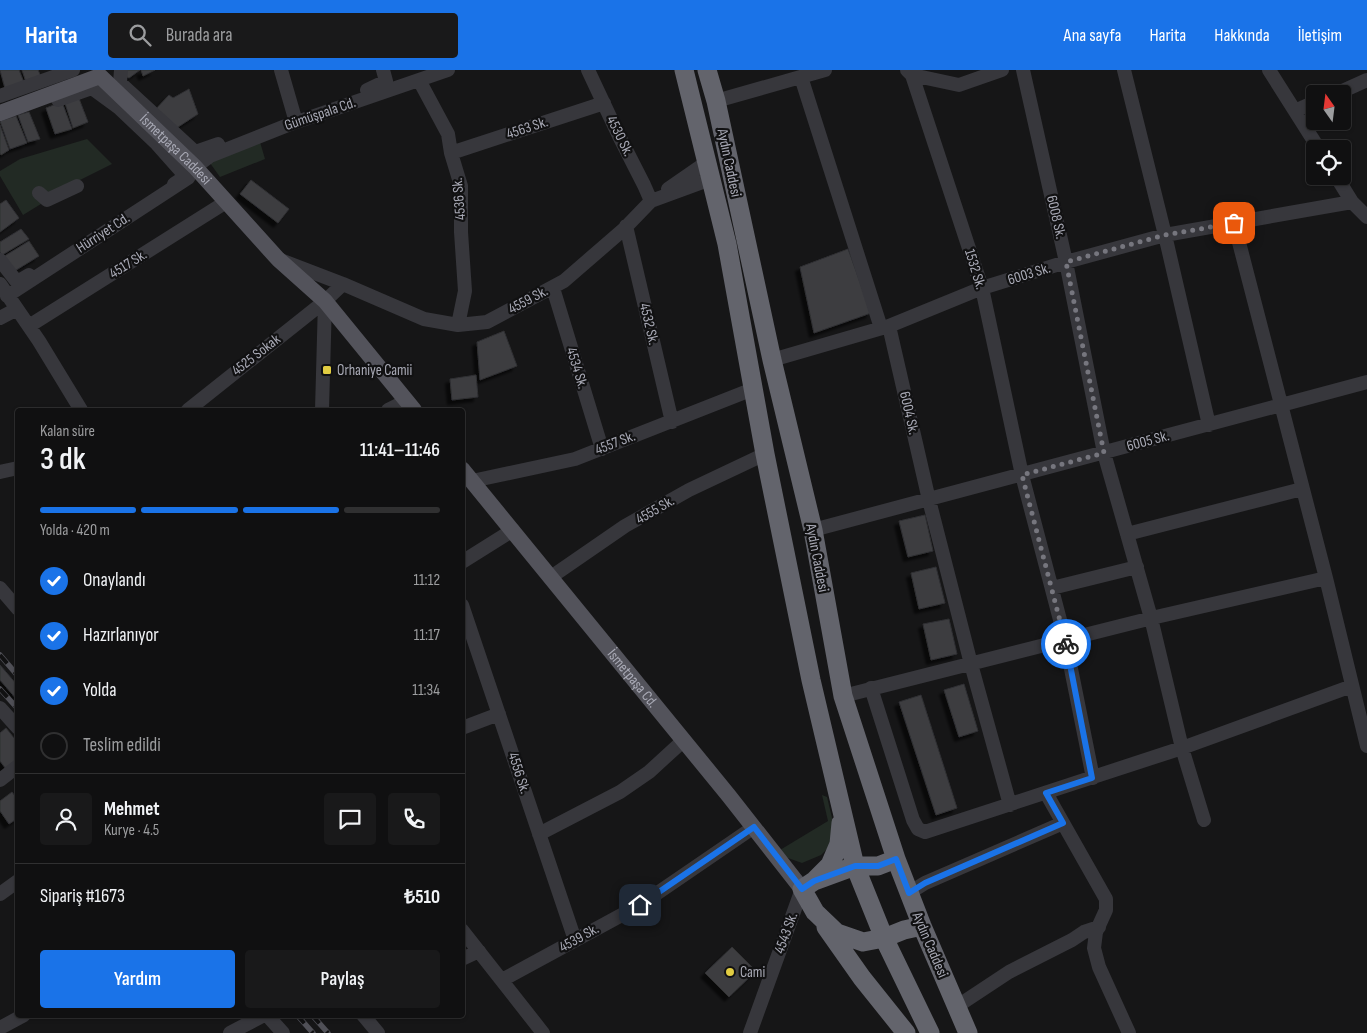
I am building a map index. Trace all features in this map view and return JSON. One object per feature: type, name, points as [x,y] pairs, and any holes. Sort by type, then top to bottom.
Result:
[{"type":"highway","name":"Aydın Caddesi","points":[[684,70],[727,244],[765,454],[811,680],[855,866],[884,938],[930,1033]]},
{"type":"highway","name":"Aydın Caddesi","points":[[707,70],[716,101],[772,360],[812,530],[842,696],[896,859],[922,926],[968,1033]]},
{"type":"highway","points":[[808,885],[830,865],[839,844],[842,814]]},
{"type":"highway","points":[[808,885],[855,866],[878,866],[896,859]]},
{"type":"highway","points":[[808,885],[815,912],[862,978],[906,1033]]},
{"type":"highway","points":[[815,912],[837,933],[863,942],[884,938],[904,930],[922,926]]},
{"type":"main road","name":"İsmetpaşa Caddesi","points":[[0,113],[101,72],[195,167],[278,259],[325,301]]},
{"type":"main road","points":[[325,301],[410,405]]},
{"type":"main road","name":"İsmetpaşa Cd.","points":[[467,475],[754,827],[808,885]]},
{"type":"street","points":[[0,96],[73,70]]},
{"type":"street","points":[[121,70],[120,83],[194,152],[295,119],[372,89],[386,81],[384,70]]},
{"type":"street","points":[[281,70],[295,119]]},
{"type":"street","points":[[390,70],[393,89]]},
{"type":"street","name":"Gümüşpala Cd.","points":[[195,167],[210,156],[295,119],[448,70]]},
{"type":"street","name":"4530 Sk.","points":[[588,70],[651,201]]},
{"type":"street","points":[[716,101],[825,70]]},
{"type":"street","points":[[909,72],[959,85],[1002,70]]},
{"type":"street","name":"6008 Sk.","points":[[1023,70],[1066,262],[1104,453],[1151,618],[1182,748],[1204,820]]},
{"type":"street","points":[[1124,70],[1209,425]]},
{"type":"street","points":[[1268,70],[1313,140]]},
{"type":"street","name":"1532 Sk.","points":[[909,72],[982,288],[1022,475],[1065,639],[1092,778]]},
{"type":"street","name":"6004 Sk.","points":[[801,77],[885,327],[971,664],[1010,805]]},
{"type":"street","name":"4536 Sk.","points":[[419,80],[448,134],[451,153],[461,186],[461,232],[466,291],[458,325]]},
{"type":"street","points":[[1351,87],[1367,80]]},
{"type":"street","points":[[0,119],[92,88],[118,107],[157,144],[181,171],[183,178],[17,282],[0,260]]},
{"type":"street","name":"4563 Sk.","points":[[451,153],[604,103]]},
{"type":"street","points":[[1295,111],[1306,106]]},
{"type":"street","name":"Hürriyet Cd.","points":[[4,295],[188,178],[195,167]]},
{"type":"street","name":"4559 Sk.","points":[[278,259],[424,318],[458,325],[487,322],[564,281],[651,201],[709,171]]},
{"type":"street","points":[[1342,185],[1352,202],[1367,217]]},
{"type":"street","points":[[39,192],[47,200],[77,186]]},
{"type":"street","name":"4517 Sk.","points":[[29,326],[226,202]]},
{"type":"street","name":"6003 Sk.","points":[[772,360],[885,327],[982,288],[1066,262],[1165,235],[1352,202]]},
{"type":"street","points":[[1234,223],[1326,578],[1367,746]]},
{"type":"street","name":"4532 Sk.","points":[[626,226],[672,422]]},
{"type":"street","points":[[0,284],[9,313],[33,343],[69,408]]},
{"type":"street","points":[[322,408],[325,301],[343,284]]},
{"type":"street","name":"4534 Sk.","points":[[553,288],[602,449]]},
{"type":"street","name":"4525 Sokak","points":[[191,408],[325,301]]},
{"type":"street","points":[[9,313],[29,326],[80,408]]},
{"type":"street","name":"6005 Sk.","points":[[812,530],[1367,382]]},
{"type":"street","name":"4557 Sk.","points":[[467,475],[574,459],[753,389]]},
{"type":"street","points":[[397,408],[410,405]]},
{"type":"street","name":"4555 Sk.","points":[[551,577],[626,526],[689,490],[765,454]]},
{"type":"street","points":[[0,472],[15,469]]},
{"type":"street","points":[[1127,534],[1302,489]]},
{"type":"street","points":[[465,560],[513,530]]},
{"type":"street","points":[[1052,588],[1136,567]]},
{"type":"street","points":[[842,696],[1151,618],[1326,578]]},
{"type":"street","points":[[0,588],[15,606]]},
{"type":"street","points":[[0,598],[15,615]]},
{"type":"street","name":"4556 Sk.","points":[[465,614],[574,940]]},
{"type":"street","points":[[871,688],[913,820],[918,829],[925,832],[1182,748],[1352,686]]},
{"type":"street","points":[[0,708],[15,725]]},
{"type":"street","points":[[465,727],[499,714]]},
{"type":"street","points":[[539,834],[620,792],[650,772],[684,740]]},
{"type":"street","points":[[0,780],[15,768]]},
{"type":"street","points":[[1046,793],[1106,899],[1106,910],[1096,932],[1094,948],[1099,967],[1129,1033]]},
{"type":"street","points":[[909,893],[925,883],[1063,823]]},
{"type":"street","name":"4539 Sk.","points":[[502,980],[640,905],[754,827]]},
{"type":"street","points":[[0,894],[15,883]]},
{"type":"street","name":"4543 Sk.","points":[[751,1032],[808,885]]},
{"type":"street","points":[[956,1006],[1009,972],[1084,932],[1098,927]]},
{"type":"street","points":[[465,934],[544,1033]]},
{"type":"street","points":[[465,958],[479,951]]},
{"type":"street","points":[[0,1028],[18,1018]]},
{"type":"street","points":[[230,1033],[260,1018]]},
{"type":"street","points":[[269,1018],[283,1033]]},
{"type":"street","points":[[366,1018],[378,1033]]},
{"type":"shaded area","points":[[87,139],[112,164],[80,180],[23,215],[0,176],[0,171],[20,159]]},
{"type":"shaded area","points":[[260,142],[265,159],[220,177],[210,163]]},
{"type":"shaded area","points":[[822,795],[827,797],[833,822],[831,845],[821,855],[802,863],[788,858],[780,850],[828,821]]},
{"type":"building","points":[[0,70],[19,70],[25,85],[6,92]]},
{"type":"building","points":[[22,70],[38,70],[42,79],[27,85]]},
{"type":"building","points":[[124,70],[140,70],[129,78],[124,75]]},
{"type":"building","points":[[141,70],[155,70],[143,76]]},
{"type":"building","points":[[189,89],[198,114],[175,129],[154,111],[169,95],[173,98]]},
{"type":"building","points":[[78,96],[88,122],[73,128],[64,100]]},
{"type":"building","points":[[62,102],[72,129],[55,134],[46,108]]},
{"type":"building","points":[[29,112],[40,139],[28,142],[18,115]]},
{"type":"building","points":[[16,116],[27,143],[10,149],[0,121]]},
{"type":"building","points":[[0,125],[9,150],[1,155],[0,153]]},
{"type":"building","points":[[251,180],[289,209],[278,223],[240,194]]},
{"type":"building","points":[[6,200],[19,218],[0,232],[0,204]]},
{"type":"building","points":[[21,229],[29,239],[2,255],[0,252],[0,242]]},
{"type":"building","points":[[29,241],[39,256],[13,272],[3,257]]},
{"type":"building","points":[[848,249],[871,313],[814,333],[800,267]]},
{"type":"building","points":[[504,331],[517,366],[480,380],[477,342]]},
{"type":"building","points":[[476,375],[478,397],[452,400],[450,379]]},
{"type":"building","points":[[925,515],[933,551],[908,557],[899,521]]},
{"type":"building","points":[[936,567],[945,603],[919,609],[911,573]]},
{"type":"building","points":[[949,619],[957,654],[931,660],[923,624]]},
{"type":"building","points":[[0,665],[15,682],[15,698],[0,680]]},
{"type":"building","points":[[964,684],[978,731],[959,737],[944,690]]},
{"type":"building","points":[[921,695],[957,808],[936,815],[899,702]]},
{"type":"building","points":[[6,728],[15,739],[15,762],[6,769],[0,761],[0,733]]},
{"type":"building","points":[[12,792],[15,796],[15,820],[9,824],[0,811],[0,801]]},
{"type":"building","name":"Cami","points":[[732,947],[756,971],[729,997],[705,973]]},
{"type":"railway","points":[[0,655],[15,672]]},
{"type":"railway","points":[[0,689],[15,706]]},
{"type":"railway","points":[[300,1018],[313,1033]]},
{"type":"railway","points":[[315,1018],[328,1033]]},
{"type":"way so far","points":[[1066,644],[1022,475],[1104,453],[1066,262],[1165,235],[1234,223]]},
{"type":"place","name":"Orhaniye Camii","points":[[327,370]]},
{"type":"place","name":"Cami","points":[[730,972]]},
{"type":"route","points":[[640,905],[754,827],[802,889],[814,881],[855,866],[878,866],[896,859],[909,893],[925,883],[1063,823],[1046,793],[1092,778],[1066,644]]}]
